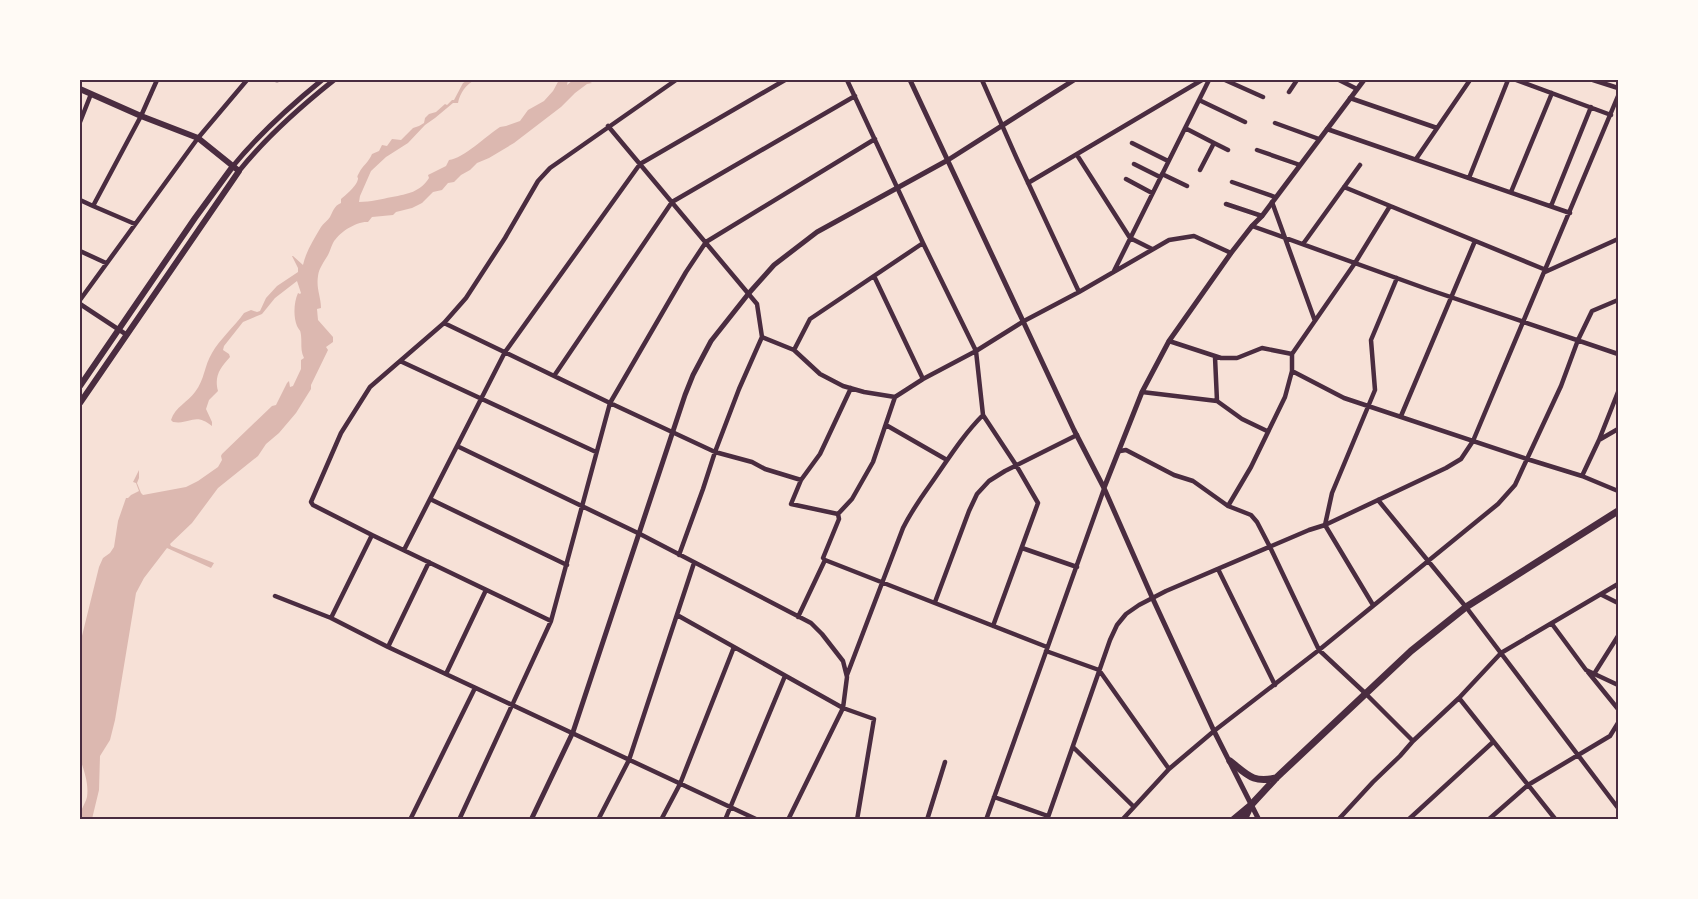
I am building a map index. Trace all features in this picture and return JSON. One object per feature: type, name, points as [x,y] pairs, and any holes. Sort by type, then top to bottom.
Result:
[{"type":"main road","points":[[80,89],[198,138],[239,171],[80,404]]},
{"type":"main road","points":[[80,386],[233,166]]},
{"type":"main road","points":[[1233,819],[1251,805],[1276,778],[1411,651],[1466,607],[1618,511]]},
{"type":"main road","points":[[1230,761],[1251,777],[1259,780],[1276,778]]},
{"type":"main road","points":[[1244,819],[1251,805]]},
{"type":"street","points":[[93,206],[141,116],[157,80]]},
{"type":"street","points":[[127,335],[80,302],[198,138],[247,80]]},
{"type":"street","points":[[233,166],[271,123],[322,80]]},
{"type":"street","points":[[239,171],[269,137],[334,80]]},
{"type":"street","points":[[551,621],[372,535],[311,502],[341,433],[370,387],[444,323],[472,288],[505,238],[538,181],[550,168],[676,80]]},
{"type":"street","points":[[404,550],[505,352],[640,164],[785,80]]},
{"type":"street","points":[[847,80],[976,351],[983,414],[1038,504],[993,626]]},
{"type":"street","points":[[910,80],[1104,489],[1214,731],[1259,819]]},
{"type":"street","points":[[982,80],[1079,292]]},
{"type":"street","points":[[531,819],[573,732],[672,432],[689,385],[711,341],[774,265],[817,232],[948,160],[1074,80]]},
{"type":"street","points":[[1028,183],[1202,80]]},
{"type":"street","points":[[1114,272],[1209,80]]},
{"type":"street","points":[[1225,80],[1263,97]]},
{"type":"street","points":[[1289,92],[1297,80]]},
{"type":"street","points":[[1339,80],[1357,89]]},
{"type":"street","points":[[986,819],[1104,489],[1142,392],[1169,342],[1232,253],[1364,80]]},
{"type":"street","points":[[1416,159],[1470,80]]},
{"type":"street","points":[[1469,178],[1508,80]]},
{"type":"street","points":[[1516,80],[1611,115]]},
{"type":"street","points":[[1593,80],[1618,89]]},
{"type":"street","points":[[1612,80],[1618,89]]},
{"type":"street","points":[[1511,192],[1552,93]]},
{"type":"street","points":[[80,122],[91,94]]},
{"type":"street","points":[[554,376],[672,202],[855,96]]},
{"type":"street","points":[[994,797],[1047,818],[1099,669],[1117,625],[1126,614],[1152,597],[1324,525],[1461,459],[1473,441],[1618,96]]},
{"type":"street","points":[[1350,98],[1437,128]]},
{"type":"street","points":[[1199,100],[1245,122]]},
{"type":"street","points":[[1551,206],[1591,107]]},
{"type":"street","points":[[1275,123],[1319,139]]},
{"type":"street","points":[[608,126],[757,304],[762,336],[715,452],[679,555]]},
{"type":"street","points":[[1185,128],[1228,150]]},
{"type":"street","points":[[1327,129],[1570,213]]},
{"type":"street","points":[[459,819],[551,621],[610,403],[662,311],[706,242],[875,139]]},
{"type":"street","points":[[1132,142],[1168,161]]},
{"type":"street","points":[[1200,170],[1214,143]]},
{"type":"street","points":[[1257,150],[1300,165]]},
{"type":"street","points":[[1077,155],[1130,238],[1152,249]]},
{"type":"street","points":[[1134,164],[1187,186]]},
{"type":"street","points":[[1303,244],[1360,165]]},
{"type":"street","points":[[1126,179],[1152,193]]},
{"type":"street","points":[[1233,182],[1274,199]]},
{"type":"street","points":[[1344,187],[1545,271],[1618,240]]},
{"type":"street","points":[[1274,199],[1315,321]]},
{"type":"street","points":[[80,200],[135,224]]},
{"type":"street","points":[[1226,204],[1262,216]]},
{"type":"street","points":[[1228,506],[1251,467],[1285,397],[1292,371],[1292,354],[1355,263],[1390,206]]},
{"type":"street","points":[[1252,226],[1451,298],[1618,354]]},
{"type":"street","points":[[798,617],[825,560],[823,558],[839,519],[838,514],[852,499],[873,462],[895,397],[1024,321],[1169,240],[1194,236],[1232,253]]},
{"type":"street","points":[[1401,416],[1475,241]]},
{"type":"street","points":[[794,350],[810,319],[923,243]]},
{"type":"street","points":[[80,251],[106,263]]},
{"type":"street","points":[[874,276],[923,379]]},
{"type":"street","points":[[1373,605],[1324,525],[1332,493],[1376,390],[1371,340],[1397,278]]},
{"type":"street","points":[[1122,819],[1169,769],[1214,731],[1319,650],[1498,504],[1515,485],[1561,386],[1578,340],[1592,311],[1618,300]]},
{"type":"street","points":[[444,323],[715,452],[752,462],[765,469],[801,480]]},
{"type":"street","points":[[762,336],[794,350],[820,374],[864,392],[895,397]]},
{"type":"street","points":[[1169,342],[1215,357],[1237,358],[1262,348],[1292,354]]},
{"type":"street","points":[[1215,357],[1217,400]]},
{"type":"street","points":[[400,361],[596,452]]},
{"type":"street","points":[[1292,371],[1344,398],[1582,476],[1618,491]]},
{"type":"street","points":[[838,514],[791,504],[801,480],[820,454],[851,388]]},
{"type":"street","points":[[1142,392],[1217,400],[1242,419],[1267,431]]},
{"type":"street","points":[[1582,476],[1618,392]]},
{"type":"street","points":[[788,819],[843,708],[847,677],[903,528],[911,512],[947,460],[983,414]]},
{"type":"street","points":[[885,425],[947,460]]},
{"type":"street","points":[[1599,440],[1618,429]]},
{"type":"street","points":[[935,602],[977,494],[989,482],[1016,465],[1077,435]]},
{"type":"street","points":[[457,446],[640,534],[811,623],[843,661],[847,677]]},
{"type":"street","points":[[1120,451],[1126,450],[1174,475],[1193,481],[1228,506],[1251,515],[1270,547],[1319,650],[1413,741]]},
{"type":"street","points":[[430,499],[567,565]]},
{"type":"street","points":[[1378,500],[1466,607],[1618,808]]},
{"type":"street","points":[[331,618],[372,535]]},
{"type":"street","points":[[1022,548],[1077,567]]},
{"type":"street","points":[[825,560],[1099,669],[1169,769]]},
{"type":"street","points":[[388,647],[429,562]]},
{"type":"street","points":[[598,819],[629,760],[694,563]]},
{"type":"street","points":[[1218,569],[1275,685]]},
{"type":"street","points":[[1338,819],[1501,653],[1618,584]]},
{"type":"street","points":[[446,674],[486,590]]},
{"type":"street","points":[[1602,595],[1618,603]]},
{"type":"street","points":[[275,596],[331,618],[475,688],[758,819]]},
{"type":"street","points":[[677,615],[843,708],[874,719],[857,819]]},
{"type":"street","points":[[1552,624],[1618,709]]},
{"type":"street","points":[[1594,674],[1618,636]]},
{"type":"street","points":[[661,819],[680,784],[734,647]]},
{"type":"street","points":[[1586,670],[1618,685]]},
{"type":"street","points":[[725,819],[785,676]]},
{"type":"street","points":[[410,819],[475,688]]},
{"type":"street","points":[[1459,698],[1556,819]]},
{"type":"street","points":[[1488,819],[1528,785],[1610,736],[1618,723]]},
{"type":"street","points":[[1408,819],[1493,742]]},
{"type":"street","points":[[1073,747],[1133,806]]},
{"type":"street","points":[[927,819],[945,762]]},
{"type":"shaded area","points":[[475,80],[464,89],[458,103],[453,103],[425,125],[408,143],[386,157],[371,171],[359,202],[403,195],[418,189],[429,178],[428,175],[446,166],[449,160],[468,151],[500,127],[520,121],[528,110],[544,101],[559,80],[568,80],[567,85],[573,80],[590,80],[592,83],[575,93],[561,107],[514,143],[477,163],[454,182],[448,183],[442,190],[433,192],[422,203],[393,215],[372,217],[368,222],[349,228],[333,243],[319,273],[318,289],[321,308],[317,309],[318,320],[333,337],[333,342],[326,347],[328,350],[311,389],[296,413],[266,444],[258,456],[218,488],[192,523],[170,544],[214,563],[211,568],[167,548],[144,578],[136,593],[115,720],[110,740],[100,756],[99,790],[92,819],[80,819],[87,792],[86,777],[80,759],[80,644],[99,567],[103,558],[114,547],[118,521],[126,498],[139,491],[136,483],[133,482],[139,470],[137,483],[143,495],[186,487],[198,481],[218,467],[222,454],[272,406],[276,405],[289,381],[290,387],[293,386],[301,369],[301,360],[304,358],[295,314],[298,293],[301,293],[297,281],[275,298],[262,314],[243,322],[224,346],[223,350],[230,357],[219,372],[218,391],[209,400],[206,409],[212,426],[196,419],[179,422],[171,420],[175,412],[198,387],[215,348],[244,313],[251,310],[260,311],[266,298],[277,286],[298,272],[292,256],[303,265],[308,250],[321,227],[335,207],[341,203],[341,199],[356,184],[357,176],[372,154],[379,151],[382,145],[387,146],[392,139],[401,140],[413,128],[424,123],[429,114],[454,100],[463,83]]}]
